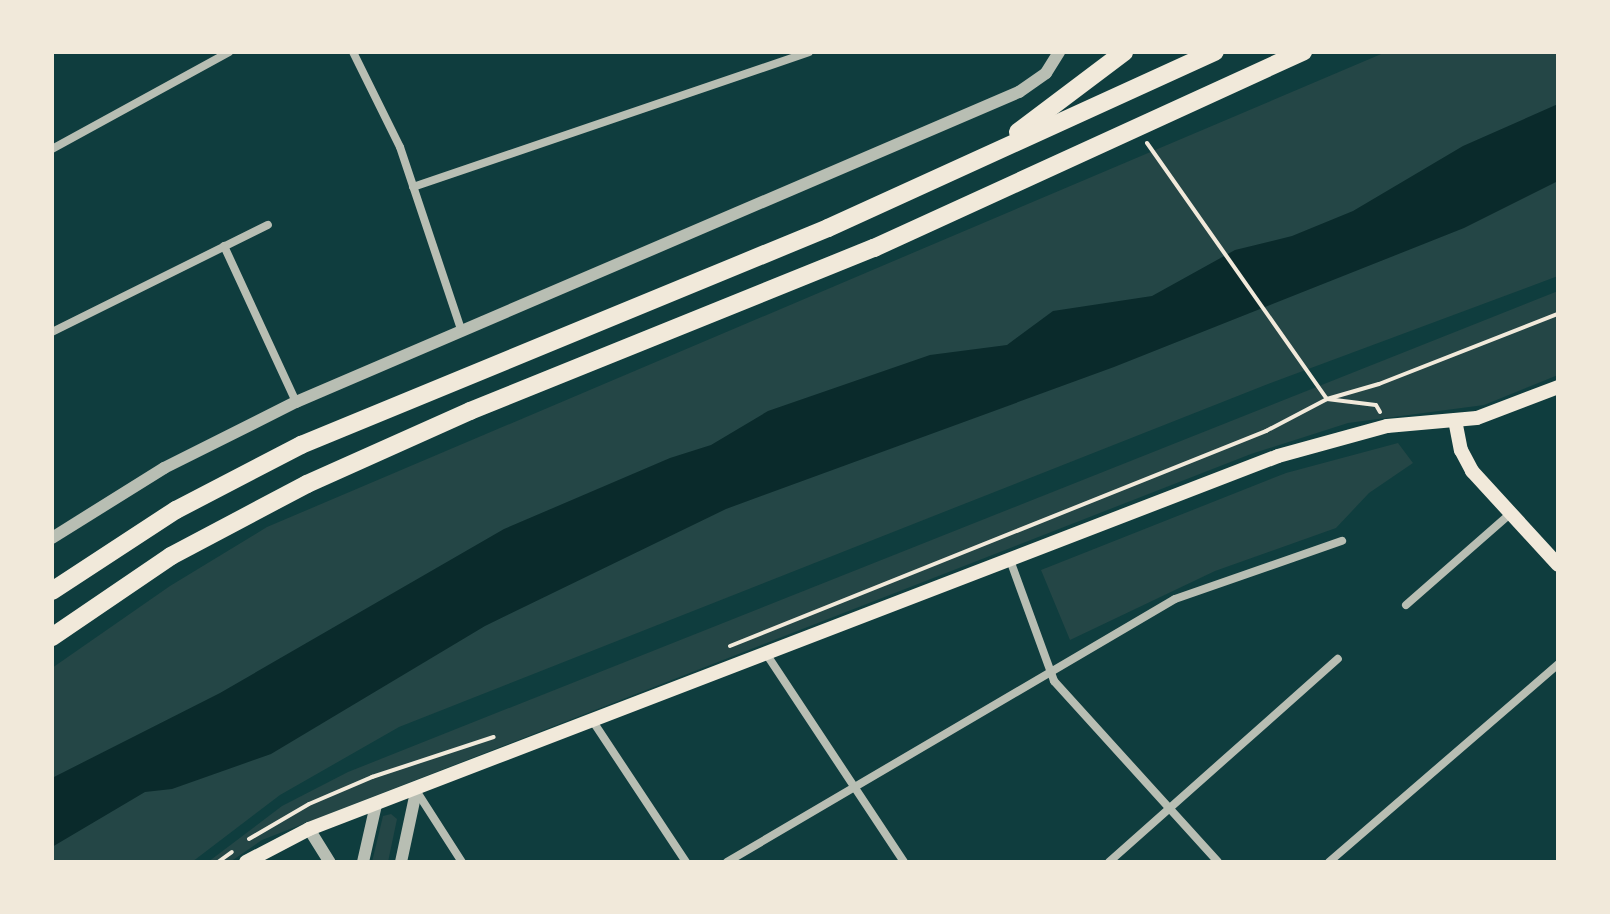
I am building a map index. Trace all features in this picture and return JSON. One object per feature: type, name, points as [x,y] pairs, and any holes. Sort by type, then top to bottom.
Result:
[{"type":"highway","points":[[955,171],[1029,125],[1124,52]]},
{"type":"highway","points":[[52,591],[176,510],[301,445],[955,171],[1215,52]]},
{"type":"highway","points":[[52,637],[171,556],[307,484],[874,248],[1303,52]]},
{"type":"main road","points":[[246,862],[309,829],[416,792],[1278,456],[1387,426],[1455,420],[1497,412],[1558,387]]},
{"type":"main road","points":[[1455,420],[1466,461],[1558,565]]},
{"type":"street","points":[[52,149],[229,52]]},
{"type":"street","points":[[353,52],[388,118],[461,329]]},
{"type":"street","points":[[413,187],[809,52]]},
{"type":"street","points":[[52,538],[164,468],[296,402],[1002,100],[1039,79],[1059,52]]},
{"type":"street","points":[[52,332],[268,225]]},
{"type":"street","points":[[224,246],[296,402]]},
{"type":"street","points":[[1406,605],[1511,513]]},
{"type":"street","points":[[727,862],[1047,670],[1175,599],[1342,541]]},
{"type":"street","points":[[1010,560],[1047,670],[1218,862]]},
{"type":"street","points":[[767,655],[904,862]]},
{"type":"street","points":[[1109,862],[1338,659]]},
{"type":"street","points":[[1329,862],[1558,664]]},
{"type":"street","points":[[594,723],[686,862]]},
{"type":"street","points":[[401,862],[416,792]]},
{"type":"street","points":[[416,792],[462,862]]},
{"type":"street","points":[[363,862],[376,805]]},
{"type":"street","points":[[309,829],[330,862]]},
{"type":"path","points":[[1140,133],[1327,399],[1376,405],[1387,426]]},
{"type":"path","points":[[719,651],[1266,431],[1327,399],[1379,384],[1558,314]]},
{"type":"path","points":[[218,862],[309,804],[498,736]]},
{"type":"shaded area","points":[[1386,52],[1558,52],[1558,276],[1268,384],[399,727],[280,795],[192,862],[52,862],[52,668],[170,586],[267,527]]},
{"type":"shaded area","points":[[1558,104],[1558,181],[1464,228],[1114,367],[726,509],[485,626],[271,754],[172,789],[145,792],[52,847],[52,778],[220,693],[504,529],[670,458],[711,445],[768,411],[930,355],[1007,345],[1053,311],[1152,296],[1235,250],[1292,236],[1353,211],[1463,146]]},
{"type":"shaded area","points":[[1558,291],[1558,375],[1484,405],[1348,423],[1251,454],[262,840],[230,862],[208,862],[282,806],[348,772]]},
{"type":"shaded area","points":[[1398,443],[1413,463],[1369,493],[1336,528],[1215,571],[1070,640],[1041,570],[1286,473]]},
{"type":"shaded area","points":[[391,814],[397,819],[388,862],[372,862],[383,816]]}]
